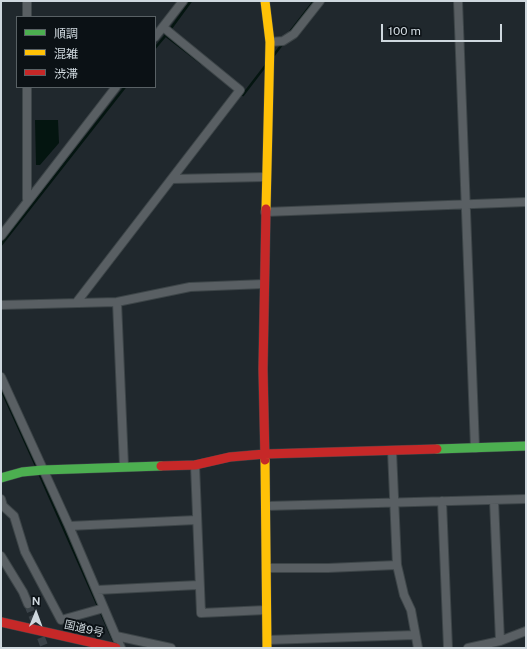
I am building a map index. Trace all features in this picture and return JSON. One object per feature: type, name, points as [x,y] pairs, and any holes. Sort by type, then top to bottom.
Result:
[{"type":"main road","points":[[265,1],[270,42],[265,212],[263,369],[267,644]]},
{"type":"main road","points":[[1,478],[22,472],[43,470],[124,466],[195,465],[230,457],[265,454],[526,446]]},
{"type":"main road","name":"国道9号","points":[[1,622],[116,648]]},
{"type":"street","points":[[27,1],[27,16]]},
{"type":"street","points":[[156,36],[183,1]]},
{"type":"street","points":[[270,42],[283,41],[294,34],[320,1]]},
{"type":"street","points":[[458,1],[475,448]]},
{"type":"street","points":[[76,303],[240,90],[163,28]]},
{"type":"street","points":[[27,88],[28,199]]},
{"type":"street","points":[[1,236],[28,199],[115,88]]},
{"type":"street","points":[[172,179],[266,177]]},
{"type":"street","points":[[265,212],[526,202]]},
{"type":"street","points":[[1,305],[117,302],[190,287],[264,284]]},
{"type":"street","points":[[117,302],[124,466]]},
{"type":"street","points":[[1,377],[69,526],[122,648]]},
{"type":"street","points":[[392,451],[397,565],[404,595],[411,610],[418,648]]},
{"type":"street","points":[[195,465],[198,586],[201,613],[266,610]]},
{"type":"street","points":[[1,499],[3,506],[14,516],[26,552],[61,620],[104,608]]},
{"type":"street","points":[[266,506],[526,499]]},
{"type":"street","points":[[494,500],[500,640]]},
{"type":"street","points":[[442,501],[448,648]]},
{"type":"street","points":[[69,526],[196,520]]},
{"type":"street","points":[[1,556],[23,592],[28,604]]},
{"type":"street","points":[[266,568],[328,568],[397,565]]},
{"type":"street","points":[[97,590],[198,586]]},
{"type":"street","points":[[468,648],[500,640],[526,631]]},
{"type":"street","points":[[267,644],[415,635]]},
{"type":"street","points":[[116,636],[171,648]]},
{"type":"shaded area","points":[[35,120],[58,120],[59,143],[40,165],[36,165]]},
{"type":"waterway","points":[[169,31],[191,1]]},
{"type":"waterway","points":[[290,32],[314,1]]},
{"type":"waterway","points":[[165,35],[201,63]]},
{"type":"waterway","points":[[156,47],[166,35]]},
{"type":"waterway","points":[[274,55],[283,43]]},
{"type":"waterway","points":[[240,93],[243,95],[266,65]]},
{"type":"waterway","points":[[1,245],[124,88]]},
{"type":"waterway","points":[[1,389],[37,468]]},
{"type":"waterway","points":[[39,473],[114,642]]},
{"type":"tunnel","points":[[28,604],[45,648]]},
{"type":"traffic: fast","points":[[437,449],[526,446]]},
{"type":"traffic: fast","points":[[1,478],[22,472],[43,470],[161,466]]},
{"type":"traffic: slow","points":[[265,1],[270,42],[266,209]]},
{"type":"traffic: slow","points":[[265,460],[267,648]]},
{"type":"traffic: jam","points":[[265,460],[263,369],[266,209]]},
{"type":"traffic: jam","points":[[161,466],[195,465],[230,457],[265,454],[437,449]]},
{"type":"traffic: jam","points":[[1,622],[116,648]]}]
